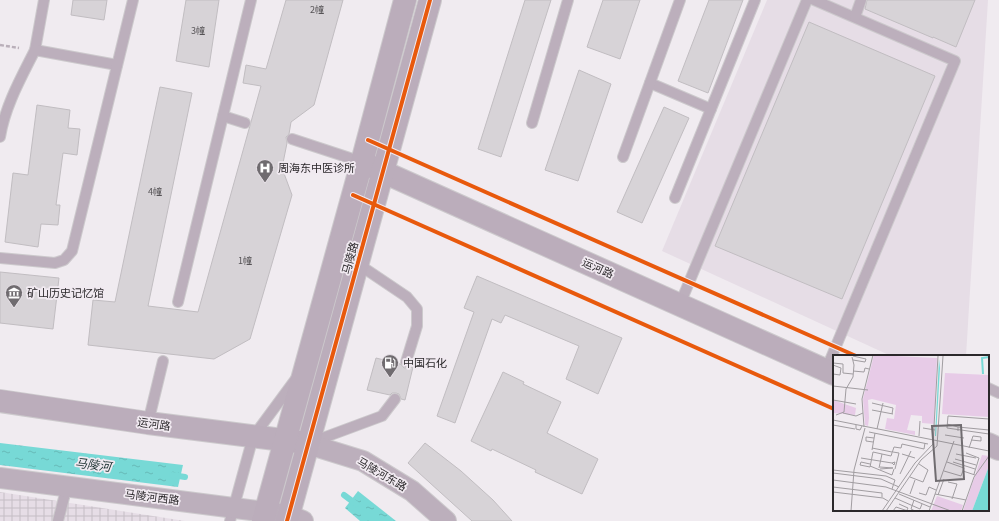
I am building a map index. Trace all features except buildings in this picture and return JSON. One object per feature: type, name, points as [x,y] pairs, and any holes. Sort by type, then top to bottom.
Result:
[{"type":"street","name":"马陵路","points":[[265,516],[405,0]]},
{"type":"street","name":"马陵路","points":[[293,519],[308,444],[430,0]]},
{"type":"street","name":"运河路","points":[[362,162],[830,372]]},
{"type":"street","name":"运河路","points":[[0,401],[148,423],[308,444]]},
{"type":"street","name":"马陵河东路","points":[[308,444],[363,461],[412,491],[446,521]]},
{"type":"street","points":[[989,444],[999,449]]},
{"type":"street","name":"马陵河西路","points":[[0,478],[67,486],[232,514],[293,519]]},
{"type":"lane","points":[[0,137],[1,129],[12,96],[35,50],[44,0]]},
{"type":"lane","points":[[0,258],[55,263],[64,260],[72,251],[133,0]]},
{"type":"lane","points":[[178,302],[251,0]]},
{"type":"lane","points":[[532,123],[568,0]]},
{"type":"lane","points":[[623,156],[680,0]]},
{"type":"lane","points":[[676,198],[755,0]]},
{"type":"lane","points":[[680,304],[808,0]]},
{"type":"lane","points":[[814,0],[955,61],[837,355]]},
{"type":"lane","points":[[855,17],[861,0]]},
{"type":"lane","points":[[35,50],[117,65]]},
{"type":"lane","points":[[650,84],[711,109]]},
{"type":"lane","points":[[223,116],[245,123]]},
{"type":"lane","points":[[292,139],[362,162]]},
{"type":"lane","points":[[358,264],[407,296],[417,309],[417,326],[406,362]]},
{"type":"lane","points":[[148,423],[163,361]]},
{"type":"lane","points":[[232,514],[252,437],[306,365]]},
{"type":"lane","points":[[989,388],[999,393]]},
{"type":"lane","points":[[308,444],[382,416],[395,399]]},
{"type":"lane","points":[[58,521],[67,486]]},
{"type":"path","points":[[0,45],[35,50]]},
{"type":"shaded area","points":[[767,0],[988,0],[966,355],[889,355],[662,251]]},
{"type":"shaded area","points":[[0,492],[185,521],[0,521]]},
{"type":"water","points":[[0,443],[183,465],[178,487],[0,465]]},
{"type":"water","points":[[358,491],[396,521],[360,521],[345,508]]},
{"type":"waterway","name":"马陵河","points":[[172,475],[185,477]]},
{"type":"waterway","name":"马陵河","points":[[344,495],[356,504]]},
{"type":"cycle path","points":[[287,521],[430,0]]},
{"type":"cycle path","points":[[368,140],[854,355]]},
{"type":"cycle path","points":[[353,195],[833,409]]},
{"type":"place","name":"周海东中医诊所","points":[[265,183]]},
{"type":"place","name":"矿山历史记忆馆","points":[[14,308]]},
{"type":"place","name":"中国石化","points":[[390,378]]}]
